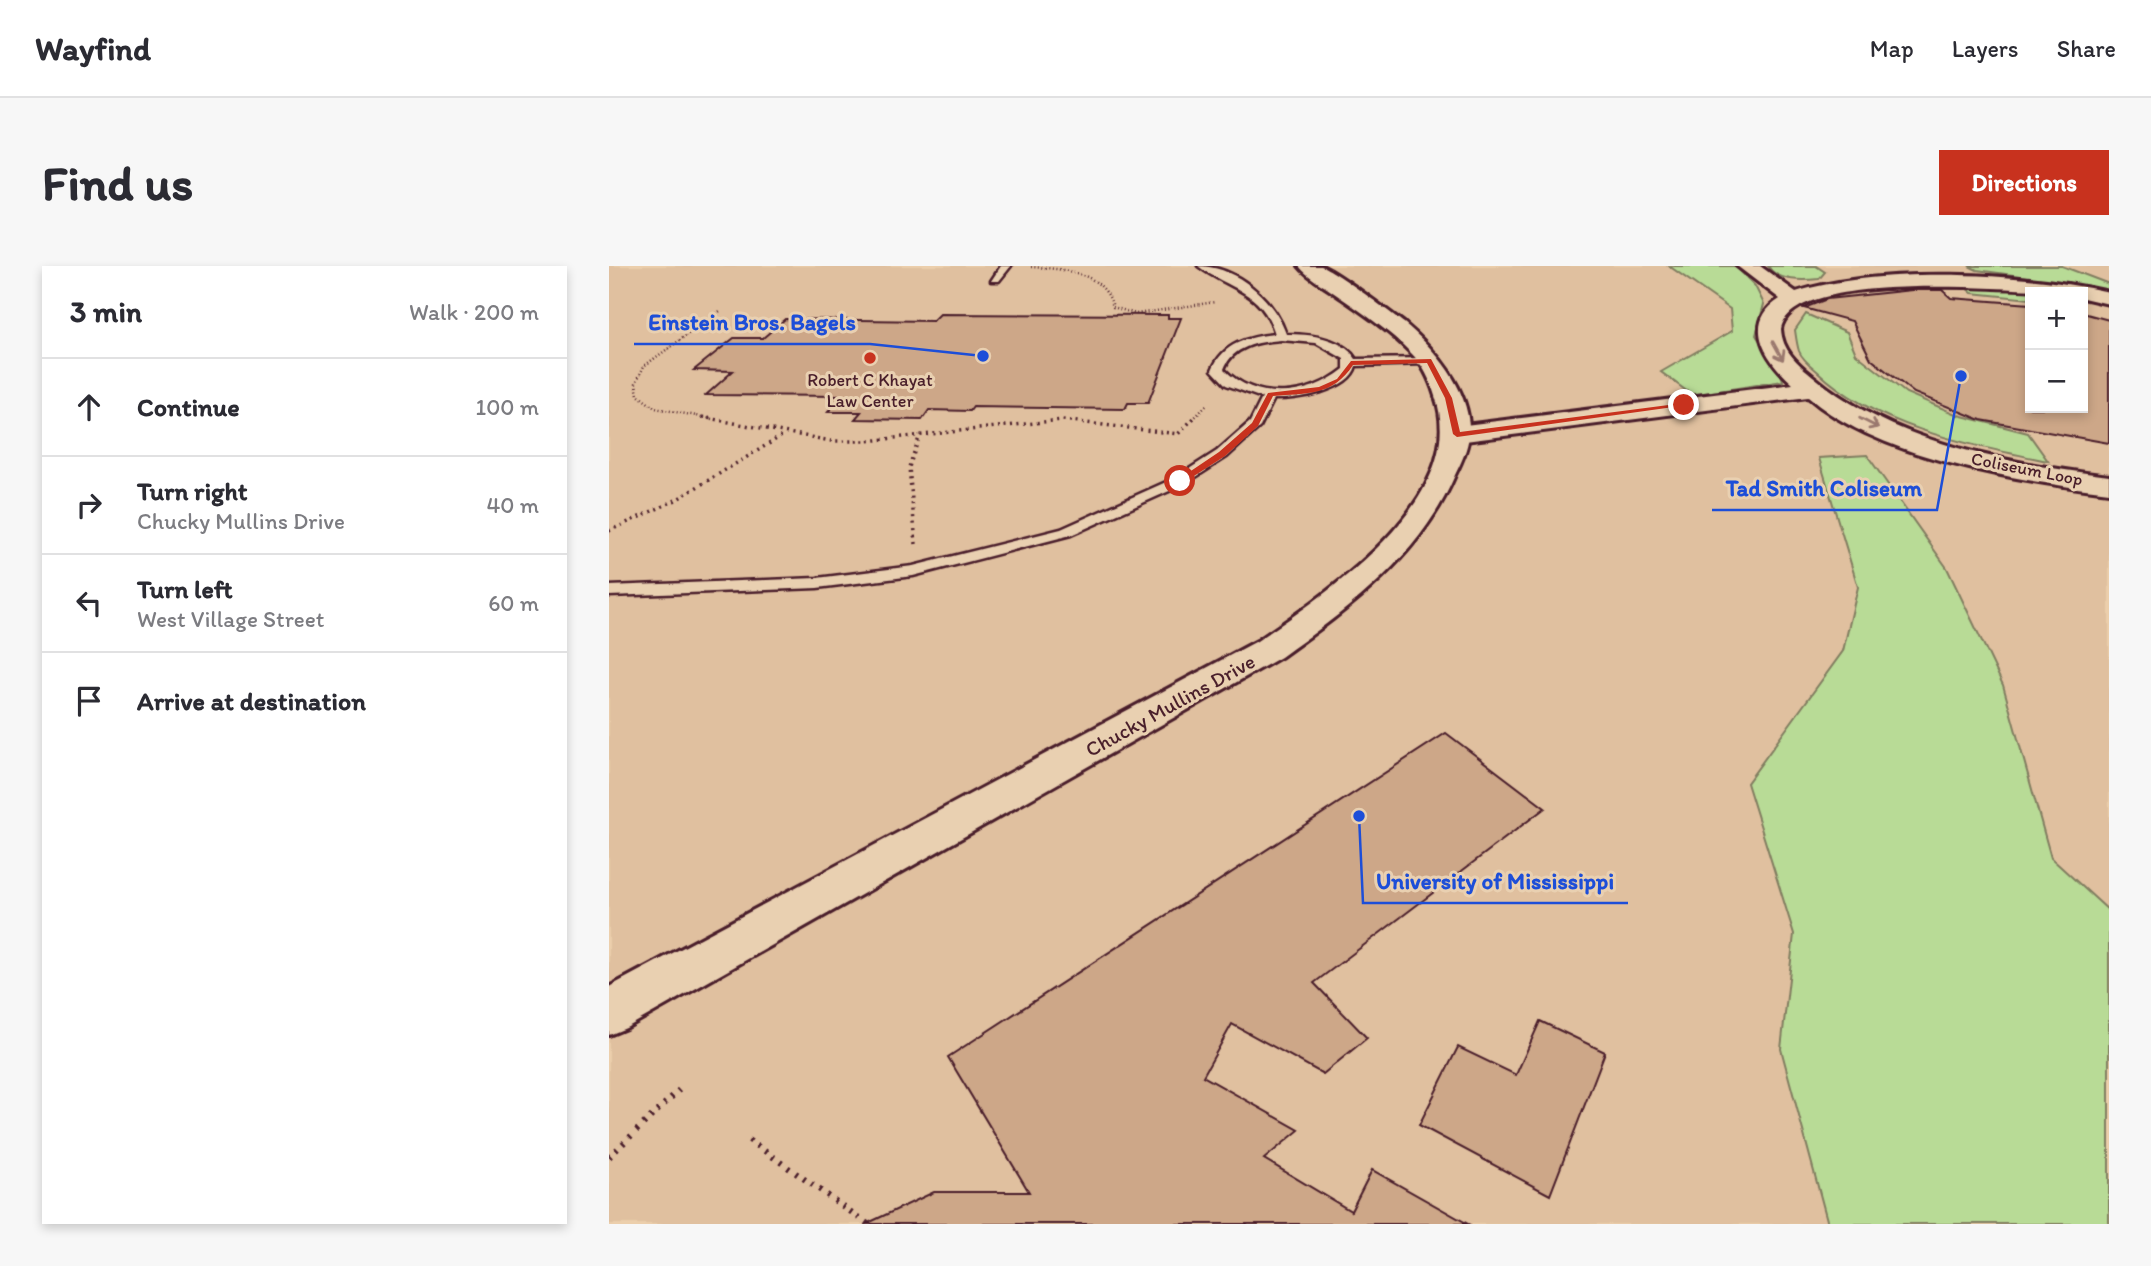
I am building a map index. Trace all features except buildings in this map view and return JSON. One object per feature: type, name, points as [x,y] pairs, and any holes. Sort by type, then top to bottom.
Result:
[{"type":"street","points":[[1309,266],[1406,337],[1429,361],[1449,398],[1457,434],[1810,389]]},
{"type":"street","points":[[1747,266],[1791,298],[1825,284],[1882,274],[1976,275],[2036,282],[2109,298]]},
{"type":"street","points":[[1845,266],[1882,274]]},
{"type":"street","name":"Coliseum Loop","points":[[1791,298],[1775,313],[1770,331],[1775,352],[1810,389],[1879,428],[1936,449],[2002,467],[2109,484]]},
{"type":"street","name":"Chucky Mullins Drive","points":[[609,1012],[1269,649],[1350,592],[1411,533],[1440,481],[1457,434]]},
{"type":"lane","points":[[995,279],[1006,266]]},
{"type":"lane","points":[[1203,266],[1245,286],[1268,305],[1278,323],[1281,337]]},
{"type":"lane","points":[[1281,337],[1322,341],[1340,348],[1351,363],[1340,380],[1320,389],[1270,394],[1243,390],[1226,381],[1217,370],[1220,359],[1232,349],[1251,341],[1281,337]]},
{"type":"lane","points":[[1351,363],[1429,361]]},
{"type":"lane","points":[[609,591],[817,583],[913,571],[1066,532],[1180,481],[1222,454],[1255,424],[1270,394]]},
{"type":"path","points":[[1021,267],[1062,270],[1088,277],[1104,287],[1112,298],[1113,307],[1136,314],[1215,302]]},
{"type":"path","points":[[720,311],[644,366],[636,383],[638,396],[655,408],[785,434],[843,441],[1062,420],[1178,435],[1207,405]]},
{"type":"path","points":[[609,531],[674,501],[785,434]]},
{"type":"path","points":[[916,547],[909,467],[921,435]]},
{"type":"path","points":[[609,1157],[679,1090]]},
{"type":"path","points":[[749,1140],[868,1224]]},
{"type":"shaded area","points":[[609,266],[2109,266],[2109,1224],[609,1224]]},
{"type":"green space","points":[[1669,266],[1735,266],[1755,286],[1764,304],[1756,335],[1783,381],[1692,395],[1661,372],[1732,331],[1730,309]]},
{"type":"green space","points":[[1768,266],[1816,266],[1825,272],[1819,279],[1791,279],[1777,275]]},
{"type":"green space","points":[[1969,266],[2062,266],[2109,284],[2109,293],[2070,283],[1977,270]]},
{"type":"green space","points":[[1957,280],[2025,288],[2025,298],[1972,293]]},
{"type":"green space","points":[[1806,314],[1847,332],[1856,354],[1906,393],[1958,415],[2028,433],[2048,461],[1956,441],[1867,407],[1841,391],[1802,357],[1795,330]]},
{"type":"green space","points":[[1867,455],[1947,568],[2003,685],[2051,858],[2109,911],[2109,1224],[1828,1224],[1781,1049],[1794,934],[1747,783],[1843,651],[1858,587],[1819,458]]},
{"type":"place","name":"Einstein Bros. Bagels","points":[[983,356]]},
{"type":"place","name":"Robert C Khayat Law Center","points":[[870,358]]},
{"type":"place","name":"Tad Smith Coliseum","points":[[1961,376]]},
{"type":"place","name":"University of Mississippi","points":[[1359,816]]},
{"type":"route","points":[[1180,481],[1222,454],[1255,424],[1270,394],[1295,394],[1320,389],[1340,380],[1350,369],[1351,363],[1429,361],[1449,398],[1457,434],[1684,405]]}]
